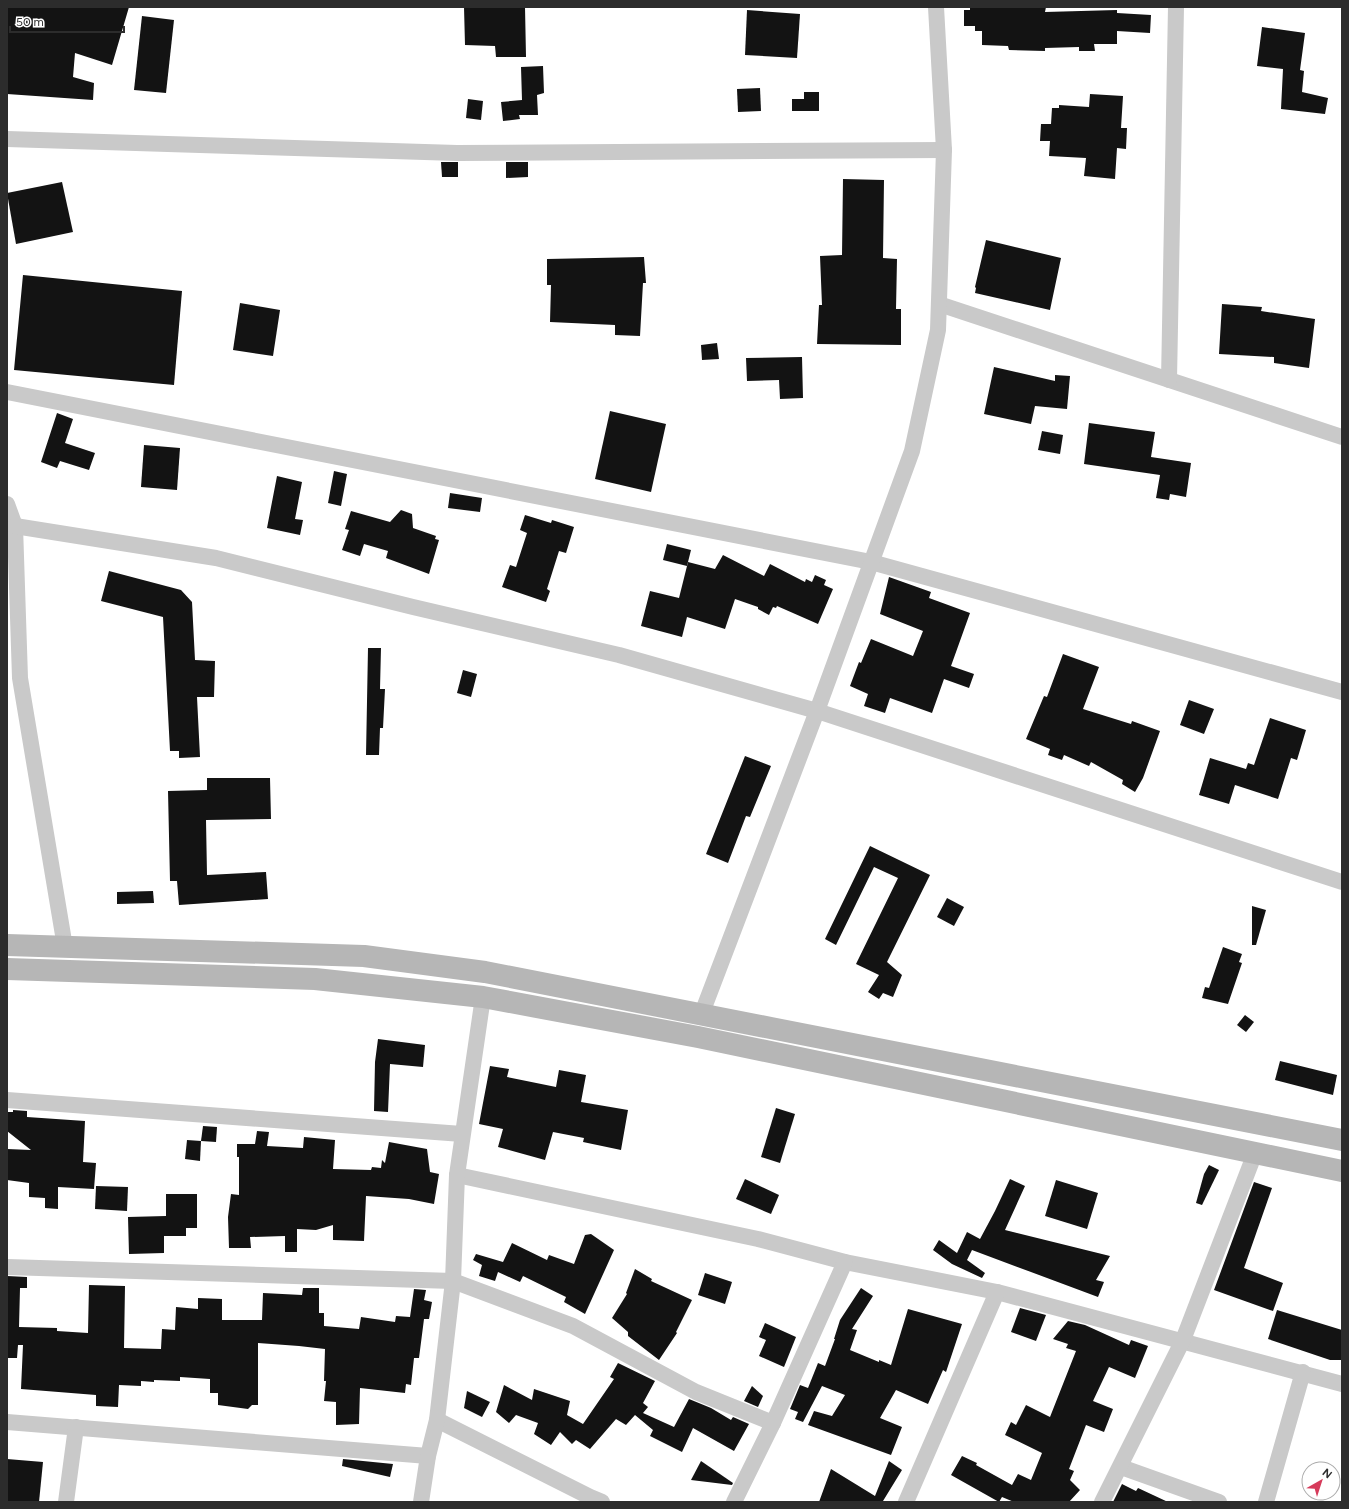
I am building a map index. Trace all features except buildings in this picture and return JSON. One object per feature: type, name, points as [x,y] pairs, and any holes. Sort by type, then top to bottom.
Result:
[{"type":"main road","points":[[7,945],[364,956],[485,972],[702,1013],[1342,1140]]},
{"type":"main road","points":[[7,969],[315,979],[483,997],[665,1031],[1342,1171]]},
{"type":"main road","points":[[665,1031],[666,1007]]},
{"type":"street","points":[[702,1013],[817,711],[912,451],[938,330],[944,150],[936,7]]},
{"type":"street","points":[[1169,380],[1176,7]]},
{"type":"street","points":[[7,139],[457,152],[944,150]]},
{"type":"street","points":[[939,304],[1342,437]]},
{"type":"street","points":[[7,392],[871,562],[1342,692]]},
{"type":"street","points":[[7,504],[16,526],[20,678],[65,947]]},
{"type":"street","points":[[16,526],[216,558],[413,607],[619,655],[817,711],[1342,882]]},
{"type":"street","points":[[421,1502],[428,1456],[437,1420],[453,1281],[456,1175],[483,997]]},
{"type":"street","points":[[7,1100],[462,1134]]},
{"type":"street","points":[[1102,1502],[1121,1467],[1183,1340],[1255,1153]]},
{"type":"street","points":[[456,1175],[758,1239],[845,1262],[996,1292],[1183,1340],[1342,1384]]},
{"type":"street","points":[[734,1502],[773,1423],[845,1262]]},
{"type":"street","points":[[7,1267],[453,1281],[573,1326],[696,1392],[773,1423]]},
{"type":"street","points":[[906,1502],[996,1292]]},
{"type":"street","points":[[1266,1502],[1303,1372]]},
{"type":"street","points":[[437,1420],[593,1500]]},
{"type":"street","points":[[7,1422],[428,1456]]},
{"type":"street","points":[[66,1502],[76,1428]]},
{"type":"street","points":[[1121,1467],[1219,1502]]}]
